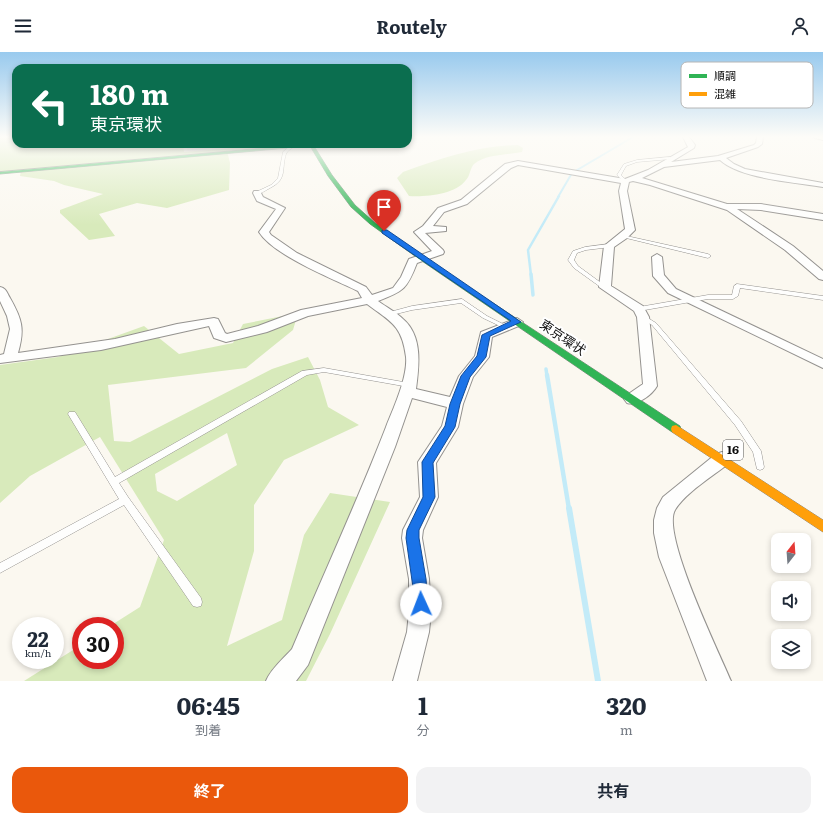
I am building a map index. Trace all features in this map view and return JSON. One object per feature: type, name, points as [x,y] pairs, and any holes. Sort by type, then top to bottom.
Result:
[{"type":"main road","points":[[0,173],[74,166]]},
{"type":"main road","name":"東京環状","points":[[333,166],[354,195],[373,214],[512,324],[640,394],[722,459],[823,527]]},
{"type":"main road","name":"東京環状","points":[[426,256],[476,283]]},
{"type":"main road","name":"16","points":[[747,459],[763,469]]},
{"type":"street","points":[[5,359],[57,354],[117,342],[175,327],[214,322],[219,335],[226,338],[262,329],[305,313],[369,300],[399,288],[406,278],[413,261],[439,252],[419,232],[426,228],[441,210],[458,204],[477,193],[508,166]]},
{"type":"street","points":[[536,166],[573,173],[652,182],[724,206],[741,214],[783,243],[823,277]]},
{"type":"street","points":[[640,394],[650,386],[641,313],[607,290],[605,287],[609,246],[624,236],[630,227],[623,191],[629,180],[657,166]]},
{"type":"street","points":[[732,166],[743,171],[823,185]]},
{"type":"street","points":[[257,193],[260,199],[281,208],[264,232],[267,237],[293,255],[362,290],[369,300],[400,322],[407,332],[413,359],[408,388],[387,447],[300,657],[283,678],[278,681]]},
{"type":"street","points":[[458,204],[468,208]]},
{"type":"street","points":[[724,206],[761,207],[823,217]]},
{"type":"street","points":[[426,228],[443,229]]},
{"type":"street","points":[[657,257],[659,276],[665,285],[690,300],[823,364]]},
{"type":"street","points":[[0,290],[17,322],[17,333],[5,359]]},
{"type":"street","points":[[405,681],[418,632],[421,596],[413,548],[413,530],[429,497],[427,462],[450,427],[455,404],[466,376],[482,357],[486,335],[512,324]]},
{"type":"street","points":[[408,388],[455,404]]},
{"type":"street","points":[[719,681],[669,557],[664,538],[664,521],[666,508],[674,498],[722,459]]},
{"type":"lane","points":[[257,193],[274,186],[281,180],[283,166]]},
{"type":"lane","points":[[624,166],[618,175],[629,180]]},
{"type":"lane","points":[[624,236],[708,256]]},
{"type":"lane","points":[[607,290],[576,267],[571,260],[575,252],[585,248],[609,246]]},
{"type":"lane","points":[[641,313],[690,300],[733,297],[735,296],[737,286],[823,298]]},
{"type":"lane","points":[[388,314],[412,308],[462,302],[485,316],[512,324]]},
{"type":"lane","points":[[641,313],[654,324],[738,423],[757,452],[763,469]]},
{"type":"lane","points":[[114,482],[305,373],[324,370],[408,388]]},
{"type":"lane","points":[[72,414],[125,500],[197,602]]},
{"type":"lane","points":[[0,568],[125,500]]},
{"type":"green space","points":[[0,166],[230,166],[229,190],[167,208],[137,203],[99,214],[115,236],[89,240],[60,213],[60,210],[103,194],[64,185],[54,181],[20,176],[21,171],[0,173]]},
{"type":"green space","points":[[419,166],[473,166],[467,178],[455,189],[439,194],[423,196],[409,196],[397,178],[403,172]]},
{"type":"green space","points":[[298,313],[293,330],[246,368],[108,385],[114,441],[130,442],[272,369],[308,357],[320,380],[328,407],[359,425],[284,460],[254,505],[254,551],[227,646],[282,620],[304,535],[330,493],[390,502],[330,634],[306,681],[24,681],[43,669],[64,669],[64,656],[72,651],[72,669],[124,669],[124,617],[140,607],[164,540],[100,437],[30,476],[0,503],[0,365],[58,357],[144,326],[179,354],[233,343],[243,324]],"holes":[[[227,433],[237,465],[177,501],[157,491],[155,474]]]},
{"type":"waterway","points":[[558,197],[572,173],[583,166]]},
{"type":"waterway","points":[[531,275],[528,250],[559,196]]},
{"type":"waterway","points":[[531,274],[533,295]]},
{"type":"waterway","points":[[546,369],[547,376]]},
{"type":"waterway","points":[[547,375],[569,509]]},
{"type":"waterway","points":[[569,508],[598,681]]},
{"type":"traffic: fast","points":[[0,173],[74,166]]},
{"type":"traffic: fast","points":[[324,166],[353,206],[372,223],[421,258],[676,429]]},
{"type":"traffic: slow","points":[[676,429],[823,527]]},
{"type":"route","points":[[384,231],[421,258],[517,322],[486,335],[482,357],[466,376],[455,404],[450,427],[427,462],[430,490],[429,497],[413,530],[412,538],[420,579],[421,604]]}]
